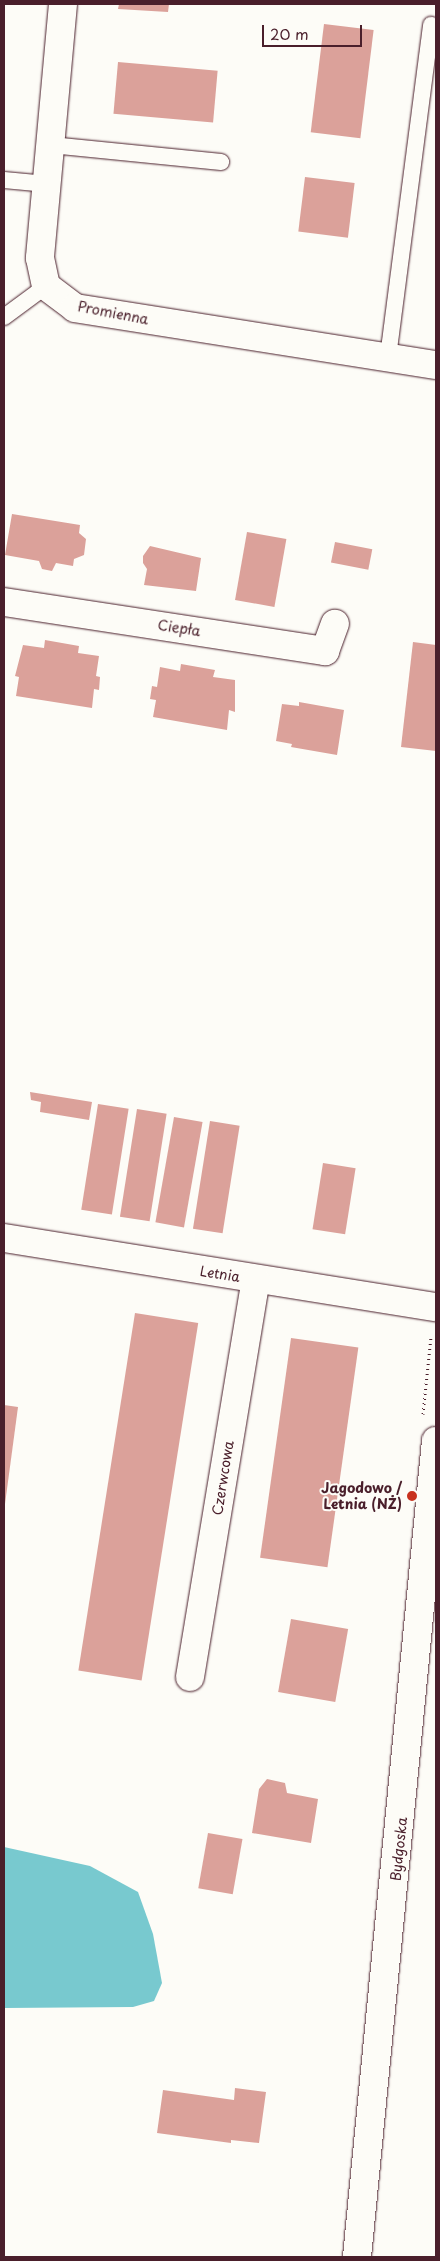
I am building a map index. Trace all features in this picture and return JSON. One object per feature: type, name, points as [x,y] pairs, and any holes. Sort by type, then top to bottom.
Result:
[{"type":"street","points":[[46,286],[40,258],[63,4]]},
{"type":"street","name":"Promienna","points":[[46,286],[75,308],[436,365]]},
{"type":"street","name":"Ciepła","points":[[4,602],[325,651],[335,624]]},
{"type":"street","name":"Letnia","points":[[4,1238],[256,1280],[436,1307]]},
{"type":"street","name":"Czerwcowa","points":[[190,1677],[256,1280]]},
{"type":"street","name":"Bydgoska","points":[[357,2257],[436,1441]]},
{"type":"lane","points":[[388,358],[430,25]]},
{"type":"lane","points":[[50,145],[221,162]]},
{"type":"lane","points":[[4,180],[47,184]]},
{"type":"lane","points":[[4,317],[46,286]]},
{"type":"water","points":[[4,1847],[90,1866],[138,1892],[153,1934],[162,1983],[154,2001],[133,2007],[4,2008]]},
{"type":"building","points":[[119,4],[169,4],[168,12],[118,9]]},
{"type":"building","points":[[324,24],[374,30],[360,138],[311,132]]},
{"type":"building","points":[[118,62],[218,71],[213,123],[113,114]]},
{"type":"building","points":[[305,177],[355,183],[348,238],[298,232]]},
{"type":"building","points":[[12,514],[80,525],[79,533],[86,539],[84,555],[74,559],[73,566],[56,563],[52,571],[42,569],[39,561],[5,555]]},
{"type":"building","points":[[247,532],[286,539],[274,607],[235,600]]},
{"type":"building","points":[[335,542],[372,549],[368,570],[331,563]]},
{"type":"building","points":[[150,546],[201,558],[196,591],[144,585],[147,569],[143,563],[143,556]]},
{"type":"building","points":[[45,640],[79,646],[78,653],[99,656],[96,676],[100,677],[99,690],[94,689],[92,708],[16,696],[19,677],[15,676],[23,645],[44,648]]},
{"type":"building","points":[[413,642],[436,645],[436,751],[401,747]]},
{"type":"building","points":[[181,664],[215,670],[213,677],[235,680],[235,712],[229,710],[227,730],[153,717],[156,700],[150,699],[152,686],[157,687],[160,667],[180,671]]},
{"type":"building","points":[[299,702],[344,710],[337,755],[291,747],[292,744],[276,741],[282,704],[299,706]]},
{"type":"building","points":[[30,1092],[92,1102],[89,1120],[40,1112],[41,1102],[31,1100]]},
{"type":"building","points":[[98,1104],[129,1109],[112,1215],[81,1210]]},
{"type":"building","points":[[137,1109],[167,1114],[150,1221],[120,1217]]},
{"type":"building","points":[[174,1117],[203,1122],[184,1227],[155,1222]]},
{"type":"building","points":[[210,1121],[240,1126],[223,1233],[193,1229]]},
{"type":"building","points":[[323,1163],[356,1168],[345,1234],[313,1229]]},
{"type":"building","points":[[135,1313],[198,1323],[142,1681],[78,1671]]},
{"type":"building","points":[[291,1338],[358,1347],[327,1567],[260,1558]]},
{"type":"building","points":[[4,1405],[18,1407],[5,1504],[4,1504]]},
{"type":"building","points":[[291,1619],[348,1629],[335,1702],[278,1692]]},
{"type":"building","points":[[267,1779],[285,1783],[287,1793],[318,1799],[311,1843],[252,1833],[259,1789]]},
{"type":"building","points":[[208,1833],[242,1839],[233,1894],[198,1888]]},
{"type":"building","points":[[235,2088],[266,2092],[259,2143],[231,2140],[231,2143],[157,2133],[163,2090],[234,2100]]},
{"type":"place","name":"Jagodowo / Letnia (NŻ)","points":[[412,1496]]}]
